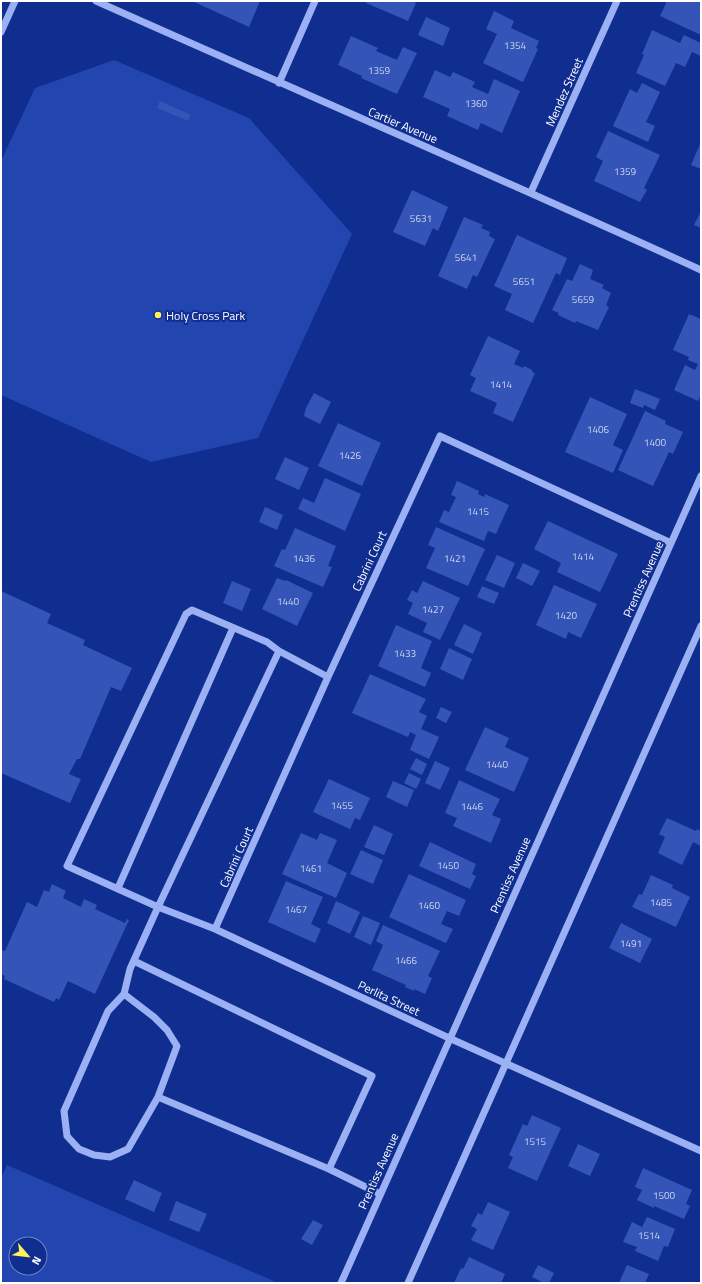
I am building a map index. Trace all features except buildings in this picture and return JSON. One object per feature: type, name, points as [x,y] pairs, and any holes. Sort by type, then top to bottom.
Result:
[{"type":"street","points":[[1,32],[15,1]]},
{"type":"street","name":"Cartier Avenue","points":[[96,1],[279,83],[531,192],[701,270]]},
{"type":"street","points":[[279,83],[315,1]]},
{"type":"street","name":"Mendez Street","points":[[531,192],[617,1]]},
{"type":"street","name":"Cabrini Court","points":[[215,929],[328,676],[440,436],[671,543]]},
{"type":"street","name":"Prentiss Avenue","points":[[341,1283],[701,476]]},
{"type":"street","name":"Perlita Street","points":[[234,628],[192,610],[186,614],[67,866],[158,907],[215,929],[449,1038],[506,1062],[701,1151]]},
{"type":"street","points":[[408,1283],[701,626]]},
{"type":"street","points":[[118,888],[234,628],[266,642],[279,651],[328,676]]},
{"type":"street","points":[[124,994],[154,1017],[167,1030],[177,1046],[158,1097],[128,1149],[110,1157],[94,1155],[79,1149],[67,1136],[64,1111],[108,1011],[124,994],[130,969],[158,907],[279,651]]},
{"type":"street","points":[[134,961],[372,1076],[328,1169]]},
{"type":"street","points":[[158,1097],[328,1169],[380,1194]]},
{"type":"shaded area","name":"Holy Cross Park","points":[[114,60],[249,118],[352,234],[258,438],[151,462],[1,395],[1,161],[35,88]]},
{"type":"shaded area","points":[[7,1165],[278,1283],[1,1283],[1,1178]]},
{"type":"place","name":"Holy Cross Park","points":[[158,315]]}]
